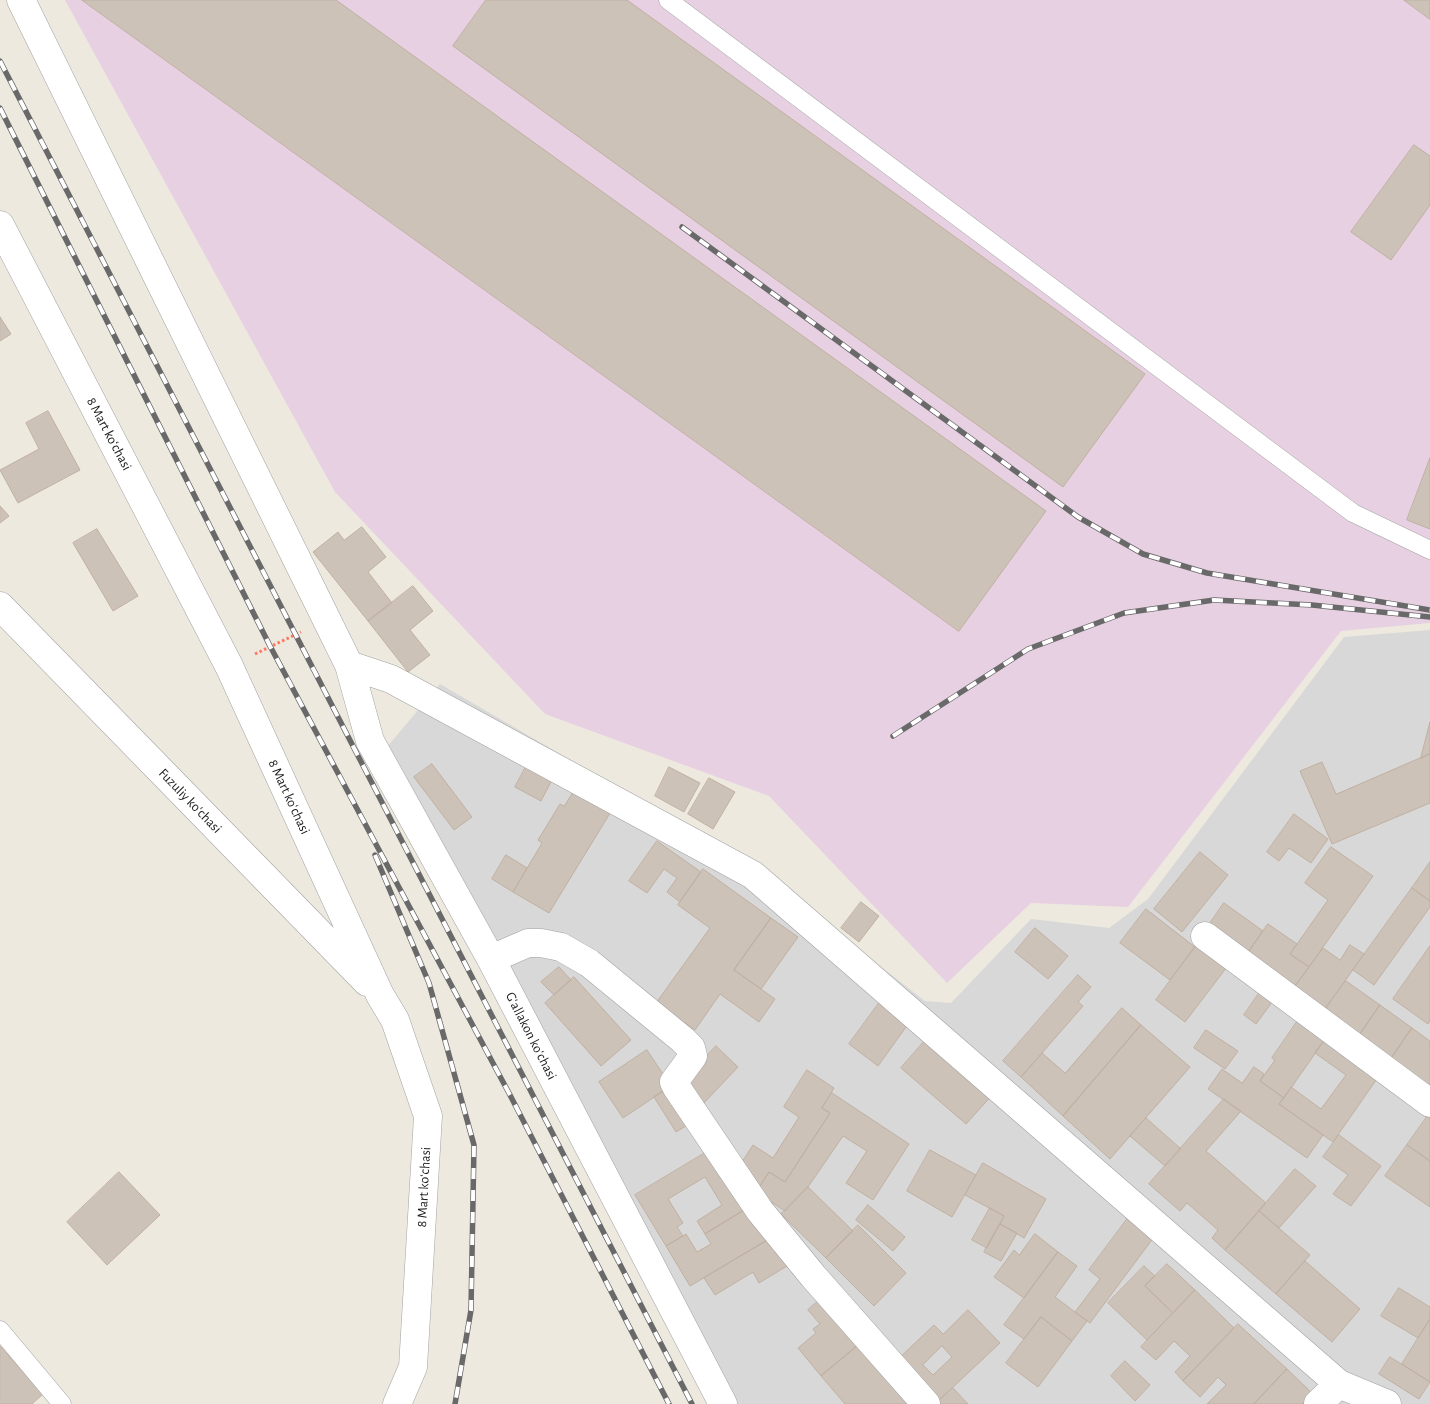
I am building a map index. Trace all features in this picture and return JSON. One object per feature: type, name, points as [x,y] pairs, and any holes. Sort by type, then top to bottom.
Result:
[{"type":"street","name":"Gʻallakon koʻchasi","points":[[22,0],[349,665],[370,741],[491,959],[723,1404]]},
{"type":"street","name":"8 Mart koʻchasi","points":[[0,225],[229,666],[380,995],[395,1020],[428,1116],[413,1367],[397,1404]]},
{"type":"street","name":"Fuzuliy koʻchasi","points":[[2,613],[380,995]]},
{"type":"street","points":[[349,665],[391,679],[753,875],[1339,1384],[1387,1404]]},
{"type":"street","points":[[1205,936],[1430,1103]]},
{"type":"street","points":[[491,959],[528,943],[541,943],[561,947],[589,963],[691,1048],[693,1056],[674,1082],[688,1104],[760,1211],[813,1276],[926,1404]]},
{"type":"street","points":[[1318,1404],[1339,1384]]},
{"type":"lane","points":[[668,0],[1353,513],[1430,550]]},
{"type":"lane","points":[[0,1330],[62,1404]]},
{"type":"path","points":[[229,666],[327,620]]},
{"type":"shaded area","points":[[65,0],[1430,0],[1430,623],[1341,631],[1128,907],[1031,903],[947,983],[769,796],[545,714],[335,492]]},
{"type":"shaded area","points":[[1430,630],[1430,1404],[730,1404],[387,747],[440,684],[749,864],[925,1001],[951,1003],[1031,919],[1109,928],[1148,899],[1344,637]]},
{"type":"building","points":[[82,0],[336,0],[1046,511],[959,631]]},
{"type":"building","points":[[486,0],[627,0],[1145,374],[1063,487],[453,46]]},
{"type":"building","points":[[1404,0],[1430,0],[1430,19]]},
{"type":"building","points":[[1414,145],[1430,156],[1430,205],[1391,260],[1351,232]]},
{"type":"building","points":[[0,317],[11,334],[0,341]]},
{"type":"building","points":[[48,411],[80,470],[18,503],[0,470],[39,449],[26,423]]},
{"type":"building","points":[[1430,458],[1430,529],[1407,520]]},
{"type":"building","points":[[0,506],[9,516],[0,523]]},
{"type":"building","points":[[362,527],[386,557],[368,572],[392,603],[368,621],[313,552],[338,532],[344,540]]},
{"type":"building","points":[[97,529],[138,596],[113,611],[73,543]]},
{"type":"building","points":[[413,586],[433,611],[410,630],[430,655],[408,672],[368,621]]},
{"type":"building","points":[[1430,722],[1430,754],[1421,758]]},
{"type":"building","points":[[1430,754],[1430,803],[1332,844],[1300,771],[1322,762],[1336,794]]},
{"type":"building","points":[[432,764],[472,817],[454,830],[414,777]]},
{"type":"building","points":[[527,765],[553,778],[541,801],[515,787]]},
{"type":"building","points":[[669,767],[700,783],[684,812],[655,796]]},
{"type":"building","points":[[709,778],[735,792],[713,829],[688,814]]},
{"type":"building","points":[[576,788],[612,810],[549,913],[513,892],[542,843],[538,840],[560,804],[564,806]]},
{"type":"building","points":[[1294,814],[1328,839],[1311,863],[1289,848],[1279,861],[1267,852]]},
{"type":"building","points":[[657,841],[701,872],[680,902],[667,892],[677,878],[664,869],[647,893],[629,881]]},
{"type":"building","points":[[1331,847],[1373,876],[1309,967],[1290,954],[1328,900],[1305,883]]},
{"type":"building","points":[[1200,852],[1228,875],[1182,932],[1154,909]]},
{"type":"building","points":[[506,855],[527,868],[513,892],[492,879]]},
{"type":"building","points":[[1430,862],[1430,901],[1412,888]]},
{"type":"building","points":[[703,869],[771,918],[734,970],[775,999],[759,1022],[720,994],[695,1030],[656,1003],[710,928],[678,905]]},
{"type":"building","points":[[1412,888],[1430,901],[1430,907],[1374,985],[1353,970]]},
{"type":"building","points":[[861,902],[879,916],[859,942],[841,928]]},
{"type":"building","points":[[1224,903],[1263,931],[1245,957],[1206,929]]},
{"type":"building","points":[[1146,909],[1195,947],[1170,980],[1120,943]]},
{"type":"building","points":[[771,918],[798,937],[761,989],[734,970]]},
{"type":"building","points":[[1268,924],[1297,944],[1290,954],[1309,967],[1292,990],[1245,957]]},
{"type":"building","points":[[1035,928],[1068,956],[1048,979],[1015,952]]},
{"type":"building","points":[[1200,940],[1230,963],[1185,1022],[1156,1000]]},
{"type":"building","points":[[1350,945],[1364,954],[1323,1012],[1292,990],[1323,948],[1340,960]]},
{"type":"building","points":[[1430,946],[1430,1021],[1428,1024],[1393,999]]},
{"type":"building","points":[[559,967],[571,980],[554,995],[541,982]]},
{"type":"building","points":[[1078,975],[1091,987],[1078,1002],[1083,1006],[1021,1077],[1003,1061]]},
{"type":"building","points":[[574,977],[631,1040],[601,1066],[545,1003]]},
{"type":"building","points":[[1346,981],[1380,1005],[1358,1037],[1323,1012]]},
{"type":"building","points":[[1262,989],[1275,998],[1256,1024],[1244,1015]]},
{"type":"building","points":[[882,999],[911,1020],[878,1066],[849,1044]]},
{"type":"building","points":[[1380,1005],[1412,1028],[1390,1060],[1358,1037]]},
{"type":"building","points":[[1122,1008],[1141,1025],[1063,1116],[1021,1077],[1042,1053],[1065,1073]]},
{"type":"building","points":[[1301,1016],[1328,1035],[1284,1098],[1260,1081],[1275,1060],[1272,1058]]},
{"type":"building","points":[[1141,1025],[1190,1067],[1110,1159],[1063,1116]]},
{"type":"building","points":[[1412,1028],[1430,1041],[1430,1088],[1390,1060]]},
{"type":"building","points":[[1206,1030],[1238,1051],[1225,1069],[1194,1048]]},
{"type":"building","points":[[1328,1035],[1381,1073],[1333,1142],[1279,1104],[1291,1087],[1321,1109],[1346,1075],[1315,1053]]},
{"type":"building","points":[[929,1036],[994,1093],[966,1124],[901,1068]]},
{"type":"building","points":[[716,1046],[738,1067],[702,1105],[680,1085]]},
{"type":"building","points":[[647,1050],[671,1086],[623,1118],[599,1082]]},
{"type":"building","points":[[1254,1067],[1264,1074],[1260,1081],[1284,1098],[1279,1104],[1323,1135],[1307,1158],[1208,1089],[1222,1069],[1242,1083]]},
{"type":"building","points":[[807,1070],[834,1088],[822,1108],[830,1113],[785,1182],[769,1172],[756,1192],[738,1168],[753,1145],[773,1158],[799,1117],[784,1107]]},
{"type":"building","points":[[671,1086],[694,1121],[676,1132],[654,1097]]},
{"type":"building","points":[[832,1093],[909,1144],[873,1200],[846,1183],[867,1151],[843,1136],[808,1187],[785,1211],[756,1192],[769,1172],[785,1182],[830,1113],[822,1108]]},
{"type":"building","points":[[1224,1099],[1241,1111],[1206,1151],[1266,1203],[1225,1250],[1212,1238],[1218,1230],[1187,1203],[1180,1211],[1149,1184]]},
{"type":"building","points":[[1430,1115],[1430,1161],[1407,1145]]},
{"type":"building","points":[[1146,1118],[1181,1149],[1165,1166],[1130,1136]]},
{"type":"building","points":[[1339,1135],[1381,1166],[1351,1206],[1333,1194],[1348,1175],[1323,1157]]},
{"type":"building","points":[[1407,1145],[1430,1161],[1430,1207],[1385,1176]]},
{"type":"building","points":[[715,1147],[751,1206],[705,1234],[697,1221],[722,1205],[705,1177],[668,1199],[683,1223],[677,1227],[683,1236],[666,1246],[635,1195]]},
{"type":"building","points":[[930,1150],[976,1175],[952,1217],[907,1191]]},
{"type":"building","points":[[983,1163],[1046,1199],[1024,1238],[1000,1224],[1004,1216],[965,1195]]},
{"type":"building","points":[[1295,1169],[1316,1186],[1279,1228],[1259,1211]]},
{"type":"building","points":[[119,1172],[160,1215],[107,1265],[67,1222]]},
{"type":"building","points":[[808,1187],[853,1231],[826,1258],[781,1214]]},
{"type":"building","points":[[868,1205],[905,1237],[893,1251],[856,1220]]},
{"type":"building","points":[[751,1206],[771,1238],[690,1286],[666,1246],[686,1234],[697,1252],[711,1244],[705,1234]]},
{"type":"building","points":[[990,1208],[1004,1216],[987,1248],[972,1240]]},
{"type":"building","points":[[1259,1211],[1310,1255],[1276,1294],[1225,1250]]},
{"type":"building","points":[[1128,1218],[1154,1237],[1090,1323],[1075,1312],[1100,1279],[1089,1270]]},
{"type":"building","points":[[1000,1224],[1017,1233],[1001,1261],[984,1252]]},
{"type":"building","points":[[858,1225],[906,1273],[874,1306],[826,1258]]},
{"type":"building","points":[[1035,1234],[1058,1252],[1024,1298],[994,1277],[1014,1250],[1019,1255]]},
{"type":"building","points":[[771,1238],[787,1266],[759,1283],[753,1272],[715,1295],[704,1278]]},
{"type":"building","points":[[1058,1252],[1077,1266],[1055,1297],[1087,1321],[1072,1341],[1041,1317],[1024,1339],[1004,1325]]},
{"type":"building","points":[[1305,1261],[1360,1309],[1332,1342],[1276,1294]]},
{"type":"building","points":[[1167,1264],[1195,1290],[1173,1313],[1145,1286]]},
{"type":"building","points":[[1144,1266],[1155,1276],[1145,1286],[1173,1313],[1147,1340],[1108,1303]]},
{"type":"building","points":[[1399,1288],[1430,1307],[1430,1319],[1418,1338],[1381,1316]]},
{"type":"building","points":[[1195,1290],[1234,1328],[1183,1381],[1175,1372],[1190,1356],[1174,1341],[1156,1360],[1141,1347]]},
{"type":"building","points":[[824,1296],[862,1342],[821,1376],[798,1348],[816,1333],[813,1329],[820,1324],[808,1310]]},
{"type":"building","points":[[968,1310],[1000,1343],[935,1404],[895,1362],[934,1325],[943,1334]],"holes":[[[942,1346],[952,1357],[933,1375],[923,1365]]]},
{"type":"building","points":[[1041,1317],[1072,1341],[1038,1387],[1006,1363]]},
{"type":"building","points":[[1430,1319],[1430,1382],[1402,1364]]},
{"type":"building","points":[[1238,1324],[1287,1369],[1254,1404],[1207,1404],[1226,1385],[1218,1377],[1200,1397],[1183,1381]]},
{"type":"building","points":[[862,1342],[911,1399],[905,1404],[845,1404],[821,1376]]},
{"type":"building","points":[[0,1346],[43,1394],[32,1404],[0,1404]]},
{"type":"building","points":[[1390,1357],[1430,1382],[1419,1399],[1379,1374]]},
{"type":"building","points":[[1125,1361],[1150,1385],[1135,1401],[1111,1376]]},
{"type":"building","points":[[1287,1369],[1313,1394],[1303,1404],[1254,1404]]},
{"type":"building","points":[[953,1388],[968,1404],[935,1404]]},
{"type":"railway","points":[[0,61],[692,1404]]},
{"type":"railway","points":[[0,108],[270,646],[510,1095],[669,1404]]},
{"type":"railway","points":[[682,227],[1078,517],[1143,554],[1207,573],[1430,610]]},
{"type":"railway","points":[[893,736],[1028,649],[1124,613],[1214,600],[1312,605],[1430,617]]},
{"type":"railway","points":[[375,855],[429,983],[474,1145],[471,1310],[455,1404]]}]
